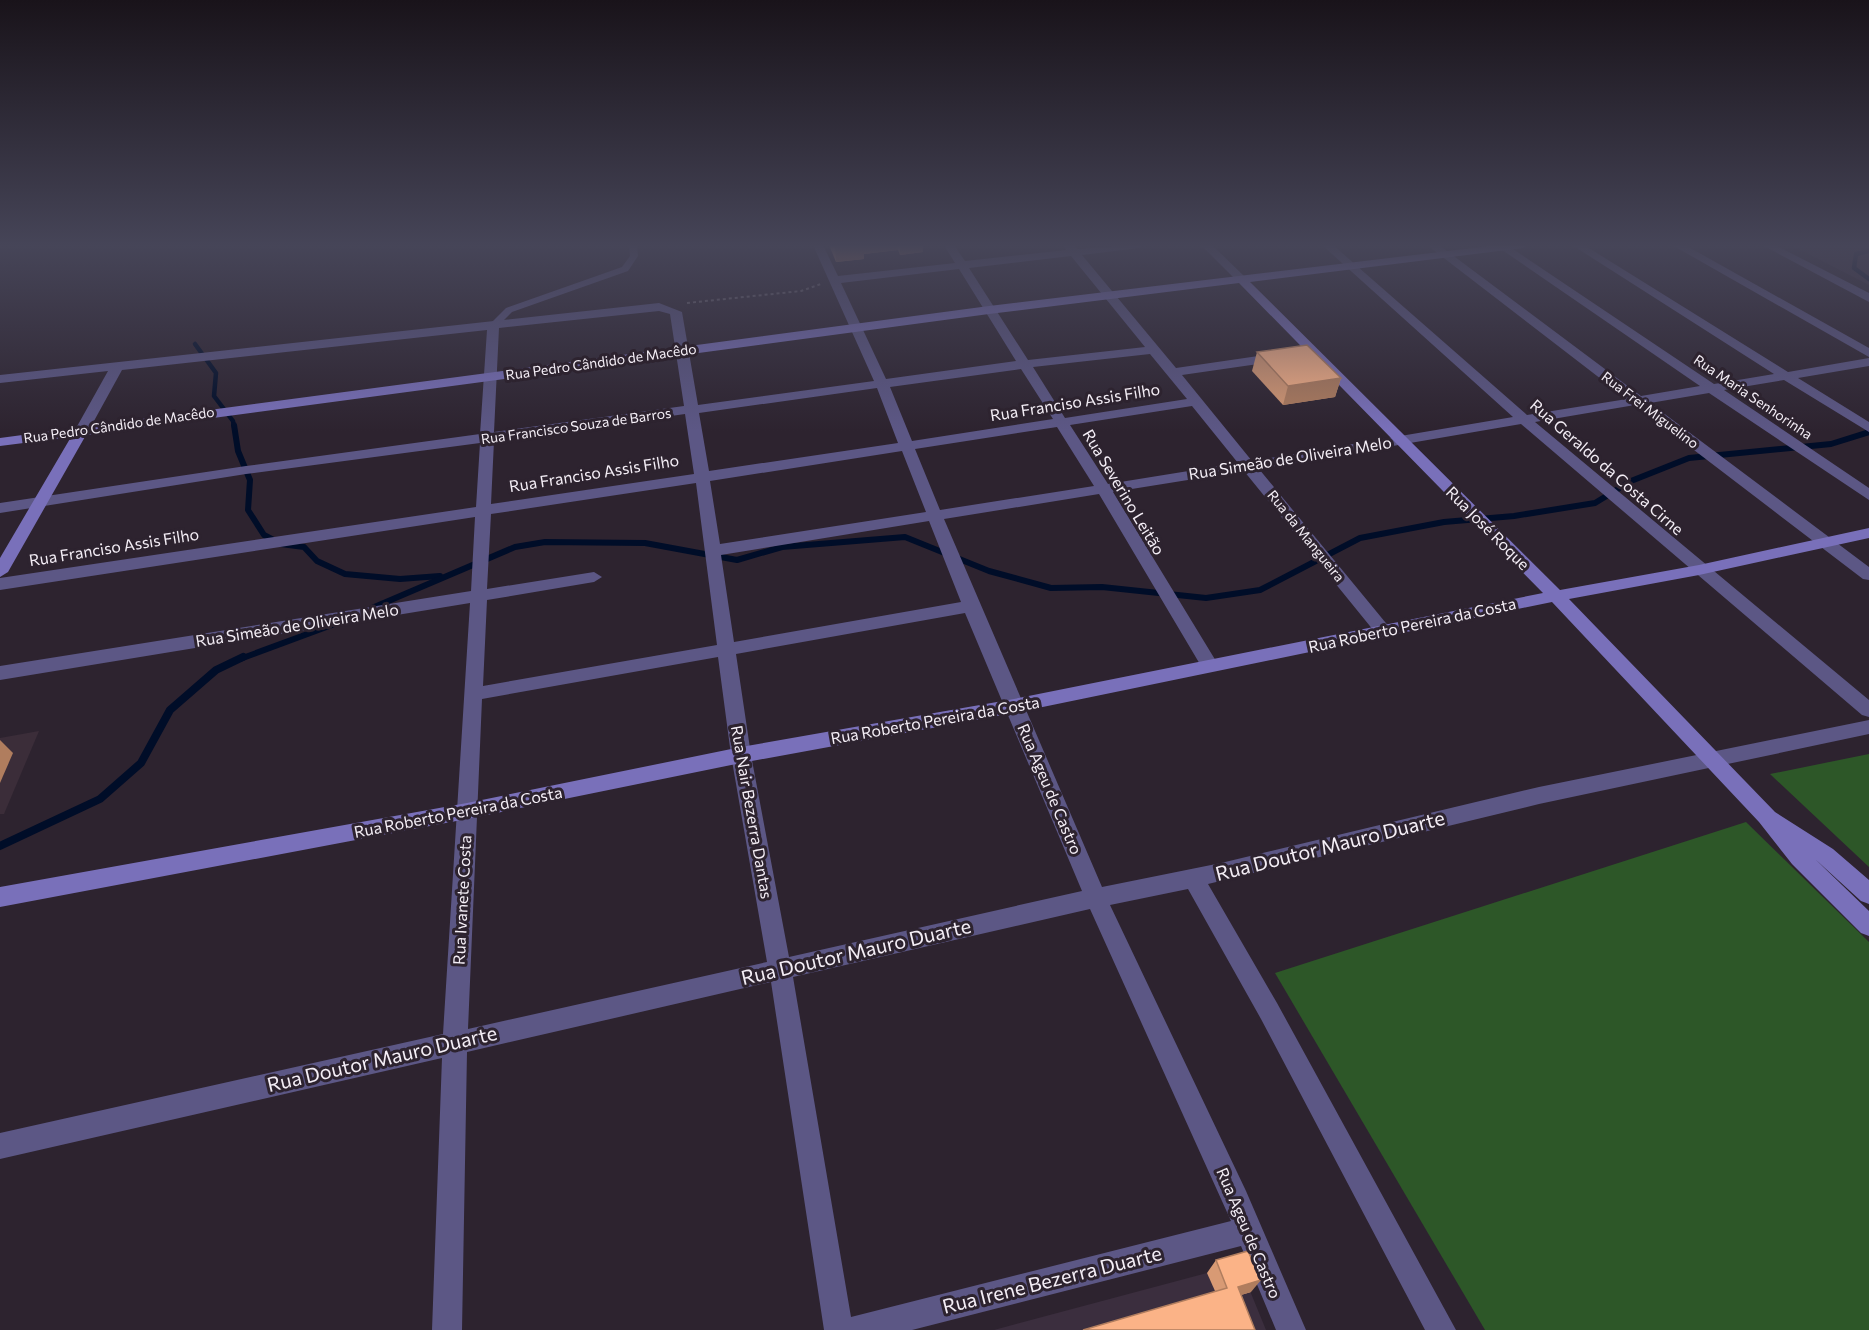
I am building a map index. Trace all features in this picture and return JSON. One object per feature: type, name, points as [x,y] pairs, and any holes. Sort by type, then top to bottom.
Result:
[{"type":"street","points":[[0,379],[650,307]]},
{"type":"street","name":"Rua Nair Bezerra Dantas","points":[[664,307],[672,309],[678,316],[681,351],[702,475],[741,755],[780,968],[839,1330]]},
{"type":"street","name":"Rua Ageu de Castro","points":[[845,307],[882,384],[970,606],[1096,898],[1248,1230],[1291,1330]]},
{"type":"street","name":"Rua Severino Leitão","points":[[987,307],[1026,364],[1103,488],[1210,666]]},
{"type":"street","name":"Rua Pedro Cândido de Macêdo","points":[[0,442],[1014,307]]},
{"type":"street","name":"Rua da Mangueira","points":[[1119,307],[1384,632]]},
{"type":"street","name":"Rua José Roque","points":[[1263,307],[1301,354],[1400,440],[1556,596],[1766,816],[1800,858],[1869,926]]},
{"type":"street","name":"Rua Geraldo da Costa Cirne","points":[[1396,307],[1699,570],[1869,710]]},
{"type":"street","name":"Rua Frei Miguelino","points":[[1515,307],[1869,575]]},
{"type":"street","name":"Rua Maria Senhorinha","points":[[1593,307],[1869,495]]},
{"type":"street","points":[[1677,307],[1869,428]]},
{"type":"street","points":[[1787,307],[1869,353]]},
{"type":"street","name":"Rua Ivanete Costa","points":[[447,1330],[455,1041],[489,438],[493,326]]},
{"type":"street","name":"Rua Francisco Souza de Barros","points":[[0,508],[246,470],[1026,364],[1153,350]]},
{"type":"street","points":[[1171,373],[1301,354]]},
{"type":"street","name":"Rua Simeão de Oliveira Melo","points":[[711,550],[1248,466],[1869,362]]},
{"type":"street","points":[[0,572],[117,366]]},
{"type":"street","name":"Rua Franciso Assis Filho","points":[[0,584],[484,508],[1195,402]]},
{"type":"street","name":"Rua Roberto Pereira da Costa","points":[[0,897],[467,811],[741,755],[1014,706],[1556,596],[1699,570],[1869,533]]},
{"type":"street","name":"Rua Simeão de Oliveira Melo","points":[[0,673],[594,577]]},
{"type":"street","points":[[475,694],[970,606]]},
{"type":"street","name":"Rua Doutor Mauro Duarte","points":[[0,1146],[780,968],[1096,898],[1194,880],[1433,820],[1711,758],[1869,727]]},
{"type":"street","name":"Rua José Roque","points":[[1766,816],[1826,855],[1869,894]]},
{"type":"street","points":[[1194,880],[1269,1011],[1441,1330]]},
{"type":"street","name":"Rua Irene Bezerra Duarte","points":[[855,1330],[1248,1230]]},
{"type":"lane","points":[[493,326],[503,314],[517,307]]},
{"type":"shaded area","points":[[39,731],[4,814],[0,814],[0,738]]},
{"type":"shaded area","points":[[1239,1264],[1266,1330],[994,1330],[1207,1273]]},
{"type":"green space","points":[[1869,754],[1869,867],[1770,774]]},
{"type":"green space","points":[[1746,822],[1869,942],[1869,1330],[1485,1330],[1275,973]]},
{"type":"building","points":[[1307,345],[1341,378],[1288,386],[1257,352]]},
{"type":"building","points":[[1248,1251],[1261,1280],[1238,1287],[1255,1330],[1083,1330],[1227,1288],[1216,1260]]},
{"type":"waterway","points":[[195,344],[216,373],[214,396],[233,421],[234,427]]},
{"type":"waterway","points":[[234,425],[238,451],[250,480],[248,510],[264,535],[281,544],[304,547],[317,561],[345,574],[400,579],[440,576]]},
{"type":"waterway","points":[[372,608],[515,547],[545,542],[645,543],[737,560],[782,547],[905,537],[989,571],[1051,588],[1102,587],[1206,598],[1260,590],[1360,538],[1444,522],[1514,516],[1595,503],[1631,481],[1689,458],[1831,444],[1869,432]]},
{"type":"waterway","points":[[240,659],[340,622]]},
{"type":"waterway","points":[[0,846],[100,799],[141,763],[170,710],[216,670],[243,657]]}]
